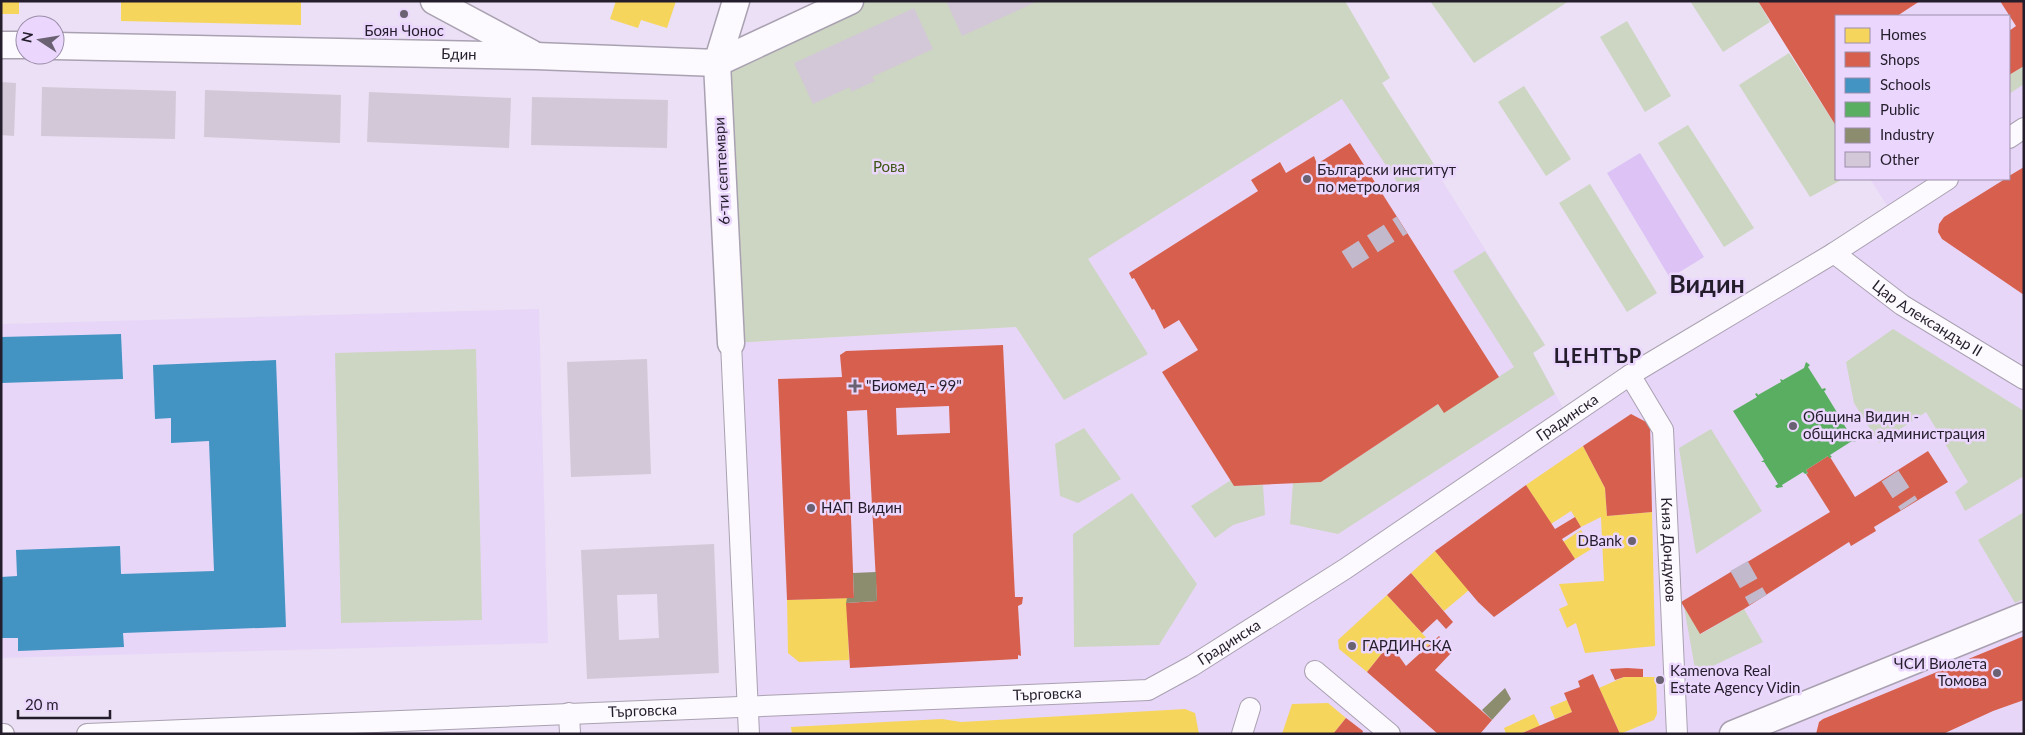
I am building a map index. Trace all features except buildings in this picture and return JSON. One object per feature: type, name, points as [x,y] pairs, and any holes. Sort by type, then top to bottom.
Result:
[{"type":"street","points":[[434,1],[536,56]]},
{"type":"street","name":"6-ти септември","points":[[731,343],[718,63],[736,1]]},
{"type":"street","name":"Бдин","points":[[65,46],[536,56],[718,63],[850,1]]},
{"type":"street","points":[[1,44],[15,45]]},
{"type":"street","points":[[2010,137],[2024,128]]},
{"type":"street","name":"Градинска","points":[[1192,666],[1344,569],[1630,375],[1834,253],[1946,180]]},
{"type":"street","name":"Цар Александър II","points":[[1834,253],[1902,305],[2024,379]]},
{"type":"street","points":[[731,343],[748,734]]},
{"type":"street","name":"Княз Дондуков","points":[[1630,375],[1663,430],[1677,734]]},
{"type":"street","points":[[1750,731],[2024,616]]},
{"type":"street","name":"Търговска","points":[[87,734],[402,727],[569,713],[1148,690],[1192,666]]},
{"type":"street","points":[[1315,672],[1390,734]]},
{"type":"street","points":[[1242,734],[1250,708]]},
{"type":"street","points":[[569,713],[570,734]]},
{"type":"shaded area","points":[[1758,1],[2024,1],[2024,734],[749,734],[731,343],[1016,327],[1033,353],[1147,354],[1087,259],[1342,99],[1381,83],[1545,345],[1533,353],[1568,417],[1893,215],[1871,180],[2010,180],[2010,15],[1835,15],[1835,124]]},
{"type":"shaded area","points":[[1640,153],[1704,257],[1670,278],[1607,173]]},
{"type":"shaded area","points":[[539,309],[548,643],[1,658],[1,324]]},
{"type":"green space","name":"Рова","points":[[850,1],[1345,1],[1390,78],[1382,83],[1437,169],[1403,191],[1342,99],[1088,259],[1148,354],[1064,400],[1016,327],[731,343],[717,63]]},
{"type":"green space","points":[[1430,1],[1569,1],[1474,63]]},
{"type":"green space","points":[[1690,1],[1758,1],[1770,22],[1723,52]]},
{"type":"green space","points":[[1627,21],[1671,96],[1645,112],[1600,37]]},
{"type":"green space","points":[[1789,53],[1835,124],[1835,180],[1841,180],[1810,197],[1739,85]]},
{"type":"green space","points":[[2024,66],[2024,84],[2010,93],[2010,74]]},
{"type":"green space","points":[[1524,86],[1571,159],[1546,176],[1498,102]]},
{"type":"green space","points":[[1688,125],[1754,228],[1724,247],[1658,143]]},
{"type":"green space","points":[[1590,184],[1657,293],[1627,312],[1559,203]]},
{"type":"green space","points":[[1485,251],[1545,345],[1533,353],[1555,394],[1338,534],[1290,524],[1293,483],[1321,482],[1438,404],[1444,412],[1514,367],[1453,271]]},
{"type":"green space","points":[[1893,329],[2024,411],[2024,476],[1965,511],[1955,492],[1968,482],[1926,412],[1879,443],[1854,403],[1846,362]]},
{"type":"green space","points":[[476,349],[482,620],[341,623],[335,353]]},
{"type":"green space","points":[[1084,428],[1121,479],[1078,503],[1060,496],[1055,444]]},
{"type":"green space","points":[[1711,429],[1762,511],[1696,554],[1679,448]]},
{"type":"green space","points":[[1231,480],[1235,486],[1263,485],[1265,515],[1233,525],[1215,538],[1191,506]]},
{"type":"green space","points":[[1132,493],[1197,584],[1159,645],[1074,647],[1073,534]]},
{"type":"green space","points":[[2024,512],[2024,599],[2015,603],[1978,540]]},
{"type":"green space","points":[[1684,607],[1701,634],[1744,609],[1763,642],[1696,674]]},
{"type":"tunnel","points":[[1347,260],[1402,225]]},
{"type":"tunnel","points":[[1890,476],[1909,505]]},
{"type":"tunnel","points":[[1739,566],[1758,600]]},
{"type":"place","name":"Боян Чонос","points":[[404,14]]},
{"type":"place","name":"Български институт по метрология","points":[[1307,179]]},
{"type":"place","name":"\"Биомед - 99\"","points":[[855,386]]},
{"type":"place","name":"Община Видин - общинска администрация","points":[[1793,426]]},
{"type":"place","name":"НАП Видин","points":[[811,508]]},
{"type":"place","name":"DBank","points":[[1632,541]]},
{"type":"place","name":"ГАРДИНСКА","points":[[1352,646]]},
{"type":"place","name":"ЧСИ Виолета Томова","points":[[1997,673]]},
{"type":"place","name":"Kamenova Real Estate Agency Vidin","points":[[1660,680]]},
{"type":"district","name":"Видин","points":[[1707,284]]},
{"type":"district","name":"ЦЕНТЪР","points":[[1598,356]]}]
